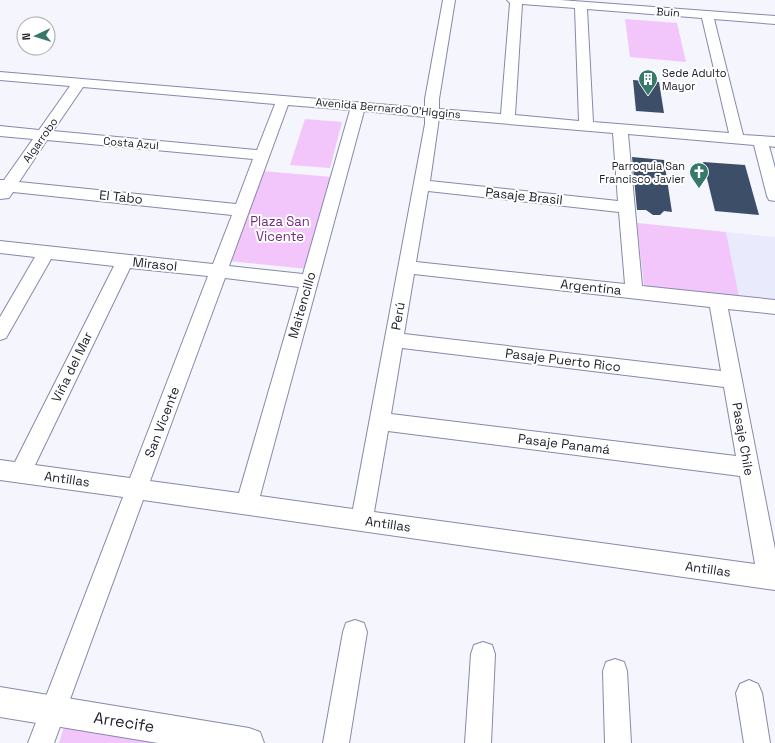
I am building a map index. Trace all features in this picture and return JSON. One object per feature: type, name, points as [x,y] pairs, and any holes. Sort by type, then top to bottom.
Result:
[{"type":"street","name":"Perú","points":[[362,520],[432,124],[432,99],[449,0]]},
{"type":"street","name":"Buin","points":[[514,0],[775,20]]},
{"type":"street","points":[[508,118],[514,0]]},
{"type":"street","points":[[581,5],[586,125]]},
{"type":"street","points":[[707,15],[737,138]]},
{"type":"street","name":"Avenida Bernardo O'Higgins","points":[[0,76],[508,118],[775,142]]},
{"type":"street","name":"Algarrobo","points":[[3,189],[44,135],[79,83]]},
{"type":"street","name":"San Vicente","points":[[42,743],[283,100]]},
{"type":"street","name":"Maitencillo","points":[[247,504],[358,106]]},
{"type":"street","points":[[620,128],[634,292]]},
{"type":"street","name":"Costa Azul","points":[[0,130],[262,156]]},
{"type":"street","points":[[760,141],[775,196]]},
{"type":"street","name":"Pasaje Brasil","points":[[421,185],[627,207]]},
{"type":"street","name":"El Tabo","points":[[3,189],[242,210]]},
{"type":"street","name":"Mirasol","points":[[0,247],[309,281]]},
{"type":"street","points":[[0,333],[47,252]]},
{"type":"street","name":"Viña del Mar","points":[[10,472],[125,260]]},
{"type":"street","name":"Argentina","points":[[407,267],[775,307]]},
{"type":"street","name":"Pasaje Chile","points":[[718,301],[748,467],[772,578]]},
{"type":"street","name":"Pasaje Puerto Rico","points":[[394,340],[732,380]]},
{"type":"street","name":"Pasaje Panamá","points":[[379,421],[748,467]]},
{"type":"street","name":"Antillas","points":[[10,472],[772,578]]},
{"type":"street","points":[[336,743],[355,632]]},
{"type":"street","points":[[478,743],[483,654]]},
{"type":"street","points":[[615,671],[618,743]]},
{"type":"street","points":[[749,693],[756,743]]},
{"type":"street","name":"Arrecife","points":[[0,702],[249,743]]},
{"type":"shaded area","points":[[726,232],[775,237],[775,299],[739,296]]},
{"type":"green space","points":[[625,19],[677,23],[686,62],[630,57]]},
{"type":"green space","points":[[305,119],[342,122],[330,168],[290,165]]},
{"type":"green space","name":"Plaza San Vicente","points":[[262,171],[332,177],[307,269],[229,261]]},
{"type":"green space","points":[[637,223],[726,232],[739,296],[644,286]]},
{"type":"green space","points":[[66,721],[193,743],[59,743]]},
{"type":"building","name":"Sede Adulto Mayor","points":[[633,80],[659,82],[664,113],[636,111]]},
{"type":"building","points":[[632,157],[664,160],[672,212],[664,211],[660,215],[653,215],[646,210],[637,210]]},
{"type":"building","points":[[703,162],[745,165],[759,215],[715,211]]},
{"type":"place","name":"Sede Adulto Mayor","points":[[648,96]]},
{"type":"place","name":"Parroquia San Francisco Javier","points":[[699,189]]}]
